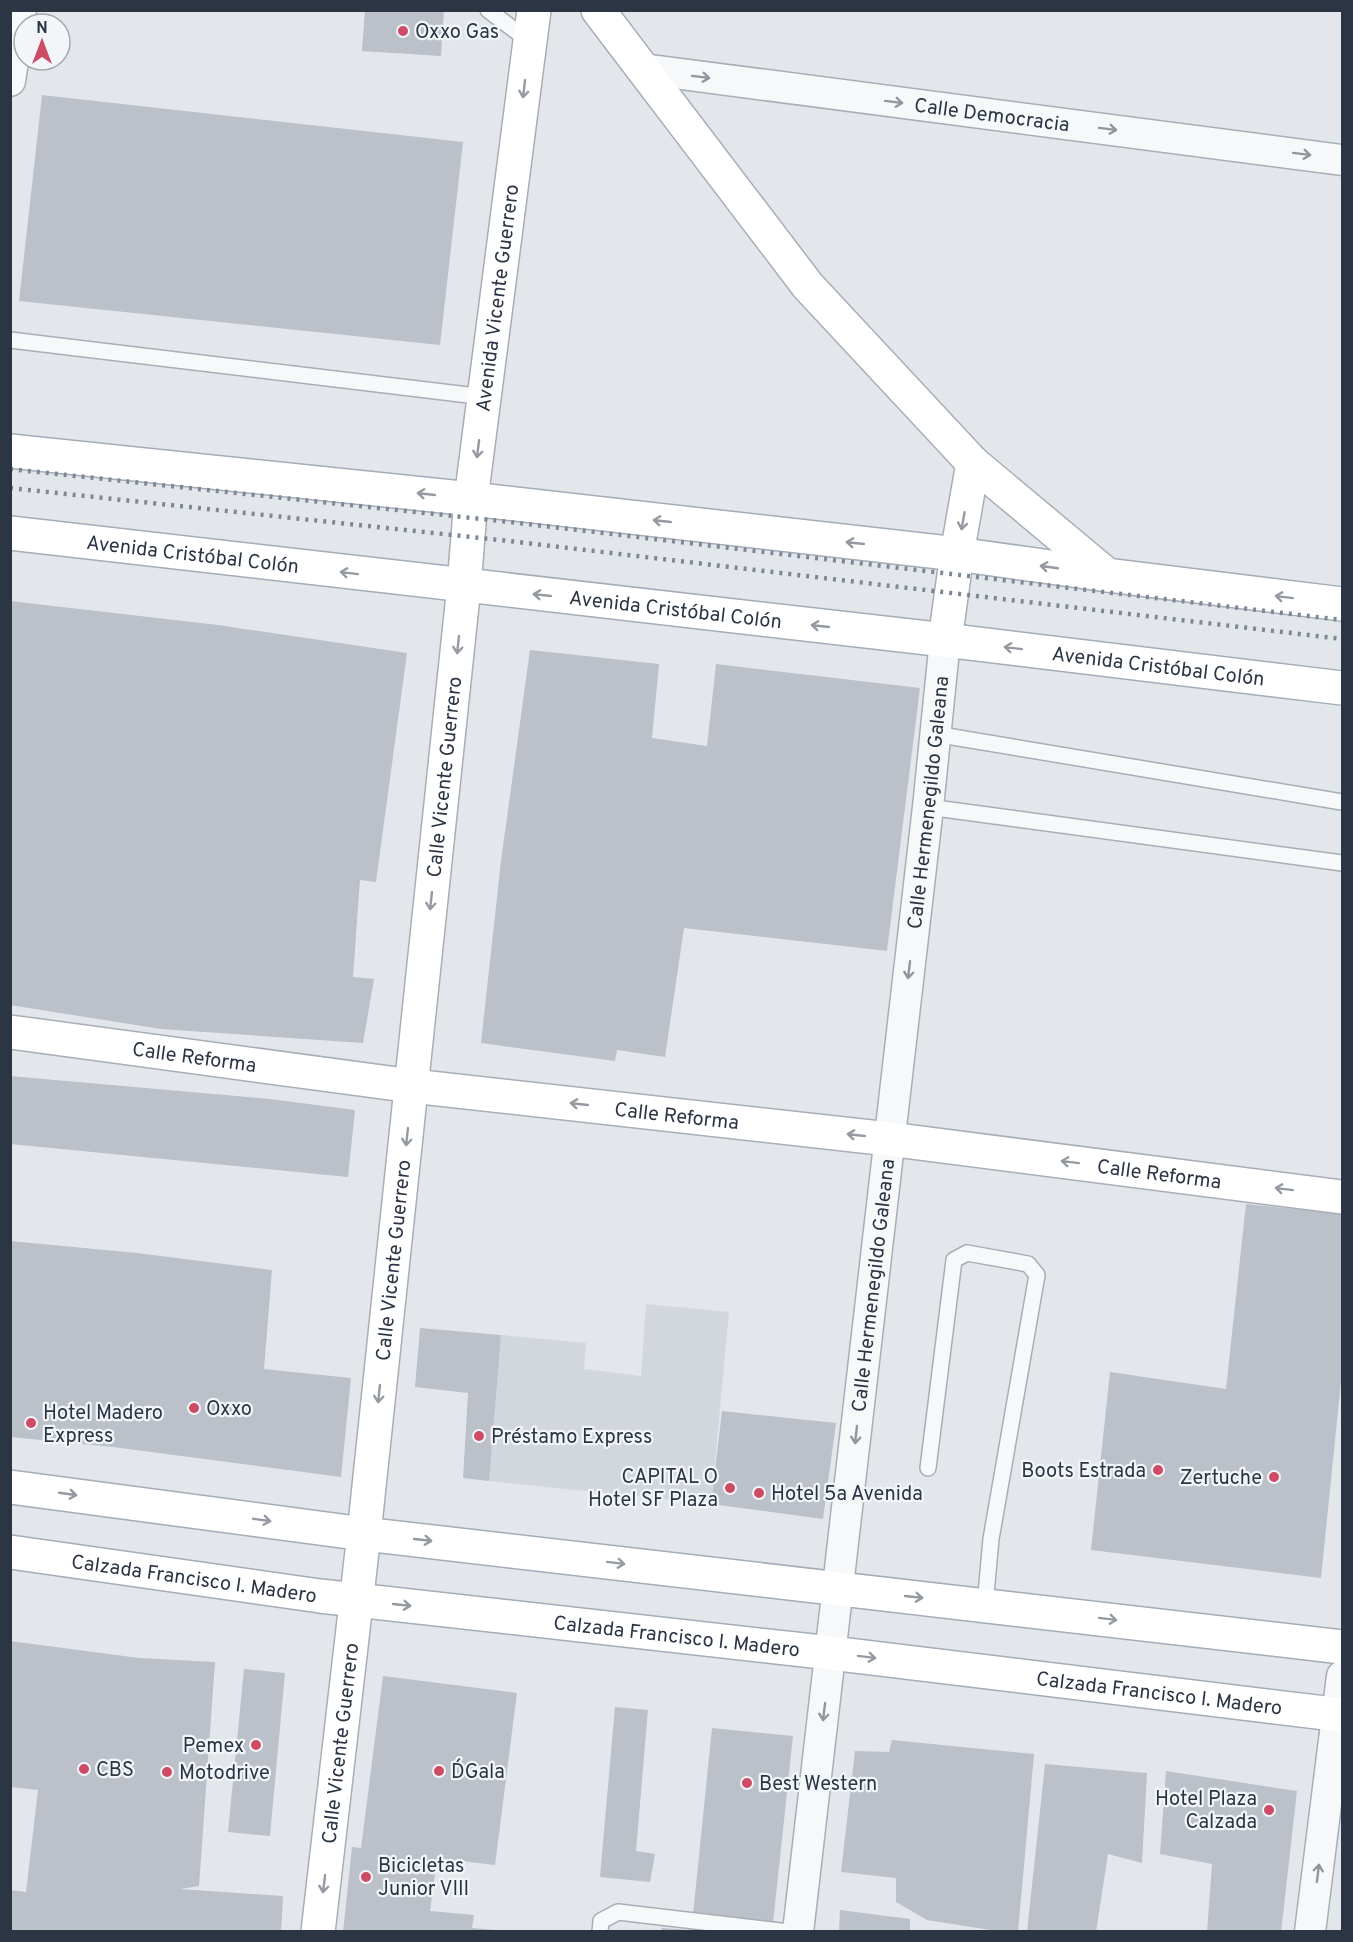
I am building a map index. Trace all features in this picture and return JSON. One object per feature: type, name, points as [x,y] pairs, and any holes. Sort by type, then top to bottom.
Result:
[{"type":"main road","points":[[598,10],[808,286],[973,463],[1107,575]]},
{"type":"main road","name":"Avenida Vicente Guerrero","points":[[464,586],[471,499],[532,26]]},
{"type":"main road","points":[[10,451],[471,499],[957,554],[1107,575],[1342,603]]},
{"type":"main road","points":[[945,640],[973,463]]},
{"type":"main road","name":"Avenida Cristóbal Colón","points":[[10,533],[1342,688]]},
{"type":"main road","name":"Calle Vicente Guerrero","points":[[318,1932],[364,1534],[464,586]]},
{"type":"main road","name":"Calle Reforma","points":[[10,1032],[412,1086],[890,1139],[1342,1197]]},
{"type":"main road","points":[[10,1487],[364,1534],[1342,1647]]},
{"type":"main road","name":"Calzada Francisco I. Madero","points":[[10,1552],[356,1599],[831,1653],[1341,1715]]},
{"type":"street","points":[[10,81],[12,64]]},
{"type":"street","name":"Calle Democracia","points":[[643,69],[1342,160]]},
{"type":"street","name":"Calle Hermenegildo Galeana","points":[[798,1932],[928,807],[945,640]]},
{"type":"street","points":[[1310,1932],[1341,1715],[1342,1676]]},
{"type":"lane","points":[[488,10],[532,26]]},
{"type":"lane","points":[[10,340],[485,397]]},
{"type":"lane","points":[[935,734],[1342,802]]},
{"type":"lane","points":[[928,807],[1342,863]]},
{"type":"lane","points":[[928,1468],[954,1260],[967,1253],[1028,1264],[1037,1275],[991,1539],[985,1605]]},
{"type":"lane","points":[[600,1932],[601,1921],[618,1912],[789,1932]]},
{"type":"shaded area","points":[[646,1304],[729,1312],[711,1504],[489,1481],[501,1335],[586,1343],[584,1369],[641,1376]]},
{"type":"building","name":"Oxxo Gas","points":[[365,10],[444,10],[441,56],[362,51]]},
{"type":"building","points":[[42,95],[463,142],[440,345],[19,301]]},
{"type":"building","points":[[10,601],[218,625],[407,653],[376,882],[360,880],[353,977],[374,979],[363,1043],[161,1029],[10,1005]]},
{"type":"building","points":[[530,650],[659,664],[652,738],[707,746],[716,664],[920,688],[887,951],[684,928],[665,1057],[617,1050],[615,1061],[481,1043],[501,861]]},
{"type":"building","points":[[10,1076],[270,1099],[355,1110],[348,1177],[10,1144]]},
{"type":"building","name":"Zertuche","points":[[1246,1204],[1342,1214],[1342,1372],[1321,1578],[1091,1550],[1110,1372],[1226,1389]]},
{"type":"building","points":[[10,1241],[137,1253],[272,1270],[264,1369],[351,1378],[341,1477],[113,1447],[10,1437]]},
{"type":"building","name":"Préstamo Express","points":[[420,1328],[501,1335],[489,1481],[463,1478],[468,1393],[415,1387]]},
{"type":"building","points":[[722,1411],[836,1423],[823,1519],[711,1504]]},
{"type":"building","points":[[10,1641],[139,1658],[215,1662],[199,1886],[180,1889],[283,1896],[281,1932],[10,1932],[10,1890],[26,1892],[38,1790],[10,1787]]},
{"type":"building","points":[[244,1669],[285,1673],[270,1836],[228,1832]]},
{"type":"building","name":"D´Gala","points":[[383,1676],[517,1693],[495,1865],[437,1858],[430,1911],[474,1915],[472,1928],[497,1930],[497,1932],[343,1932],[352,1847],[361,1848]]},
{"type":"building","points":[[615,1707],[648,1710],[636,1851],[655,1854],[650,1882],[600,1877]]},
{"type":"building","points":[[712,1728],[793,1736],[773,1923],[693,1915]]},
{"type":"building","points":[[892,1740],[1034,1754],[1018,1932],[1003,1932],[927,1920],[896,1902],[896,1878],[841,1872],[855,1751],[889,1752]]},
{"type":"building","points":[[1045,1764],[1147,1773],[1142,1863],[1108,1854],[1096,1932],[1027,1932]]},
{"type":"building","points":[[1166,1771],[1297,1791],[1281,1932],[1207,1932],[1212,1864],[1160,1854]]},
{"type":"building","points":[[840,1910],[910,1919],[910,1932],[839,1932]]},
{"type":"building","points":[[662,1928],[688,1930],[688,1932],[661,1932]]},
{"type":"railway","points":[[10,469],[510,522],[1342,620]]},
{"type":"railway","points":[[10,488],[509,541],[1342,639]]},
{"type":"place","name":"Oxxo Gas","points":[[403,31]]},
{"type":"place","name":"Oxxo","points":[[194,1408]]},
{"type":"place","name":"Hotel Madero Express","points":[[31,1423]]},
{"type":"place","name":"Préstamo Express","points":[[479,1436]]},
{"type":"place","name":"Boots Estrada","points":[[1158,1470]]},
{"type":"place","name":"Zertuche","points":[[1274,1477]]},
{"type":"place","name":"CAPITAL O Hotel SF Plaza","points":[[730,1488]]},
{"type":"place","name":"Hotel 5a Avenida","points":[[759,1493]]},
{"type":"place","name":"Pemex","points":[[256,1745]]},
{"type":"place","name":"CBS","points":[[84,1769]]},
{"type":"place","name":"D´Gala","points":[[439,1771]]},
{"type":"place","name":"Motodrive","points":[[167,1772]]},
{"type":"place","name":"Best Western","points":[[747,1783]]},
{"type":"place","name":"Hotel Plaza Calzada","points":[[1269,1810]]},
{"type":"place","name":"Bicicletas Junior VIII","points":[[366,1877]]}]
